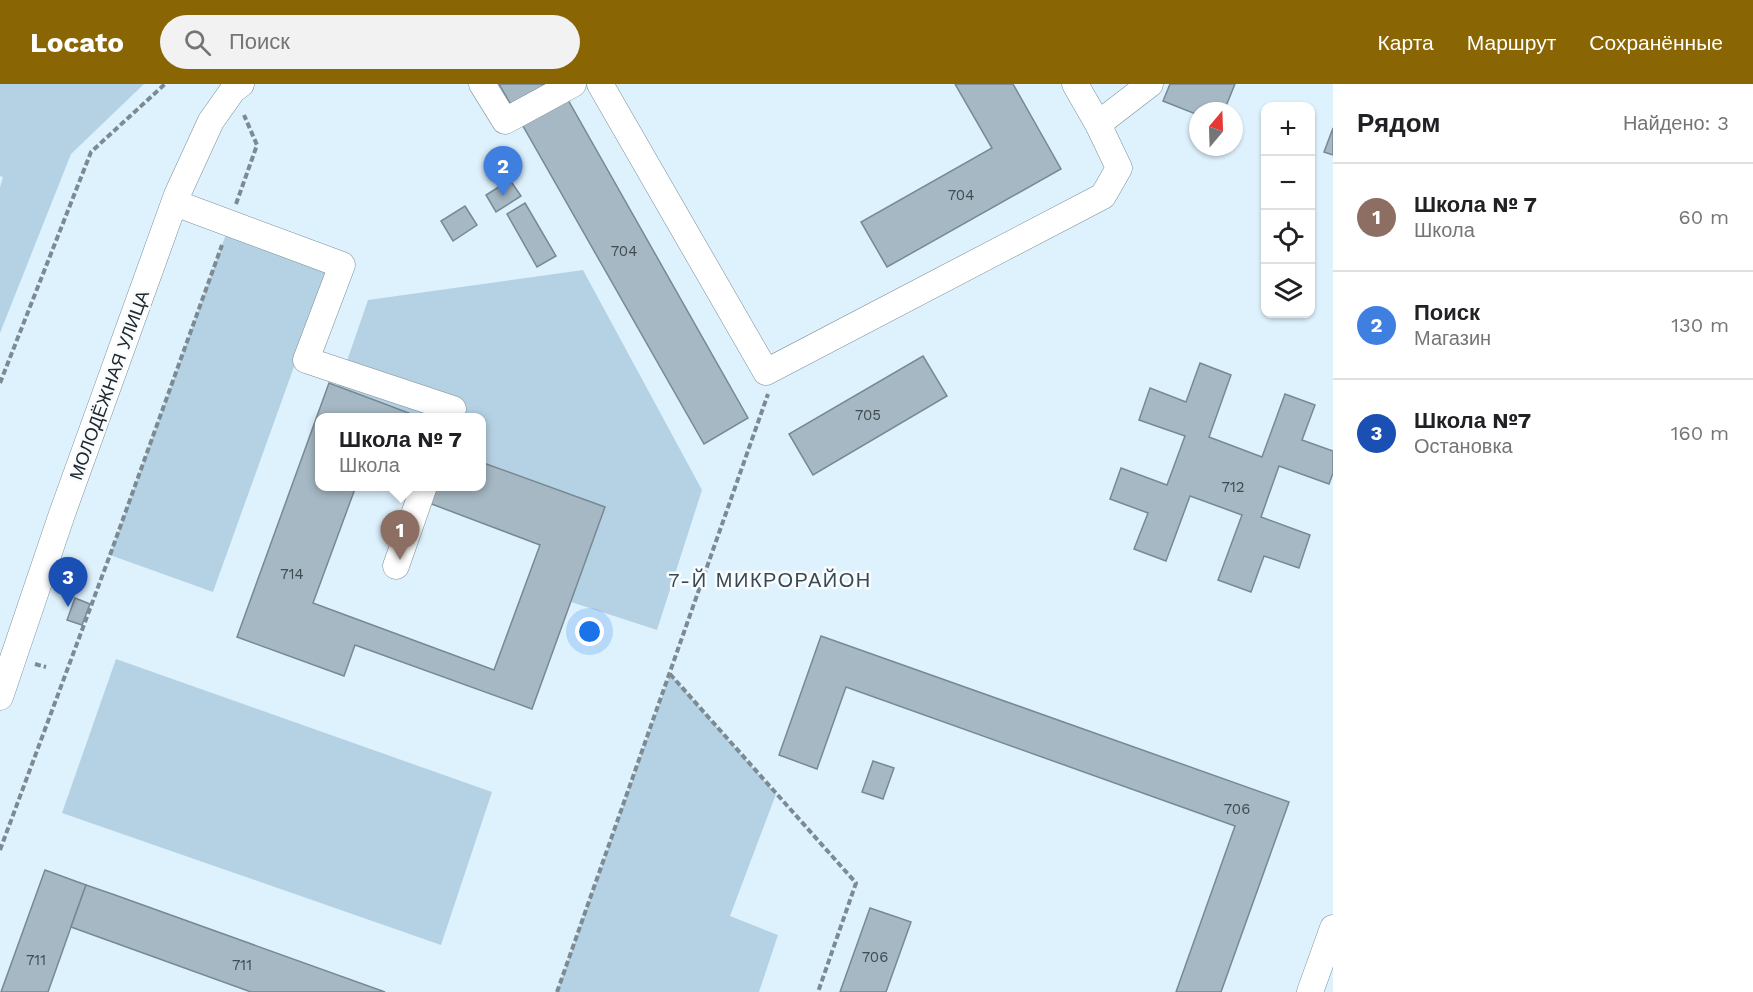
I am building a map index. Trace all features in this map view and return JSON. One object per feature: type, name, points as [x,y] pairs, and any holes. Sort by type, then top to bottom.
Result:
[{"type":"street","points":[[482,84],[505,121],[573,84]]},
{"type":"street","points":[[600,84],[766,372],[1103,196],[1119,168],[1098,124],[1075,84]]},
{"type":"street","points":[[1098,124],[1150,84]]},
{"type":"street","name":"МОЛОДЁЖНАЯ УЛИЦА","points":[[0,697],[62,514],[175,203],[211,121],[237,87]]},
{"type":"street","points":[[175,203],[342,265],[306,360],[453,409],[452,413]]},
{"type":"street","points":[[396,566],[422,491]]},
{"type":"street","points":[[1310,992],[1333,928]]},
{"type":"path","points":[[0,383],[91,152],[165,84]]},
{"type":"path","points":[[0,849],[110,555],[257,145],[237,87]]},
{"type":"path","points":[[557,992],[769,395],[766,372]]},
{"type":"path","points":[[670,674],[856,883],[818,992]]},
{"type":"shaded area","points":[[0,84],[144,84],[71,154],[0,333],[0,187],[3,177],[0,176]]},
{"type":"shaded area","points":[[230,223],[332,261],[213,592],[110,555]]},
{"type":"shaded area","points":[[583,270],[702,490],[657,630],[571,602],[605,507],[486,464],[486,413],[411,413],[338,387],[368,300]]},
{"type":"shaded area","points":[[116,659],[492,792],[441,945],[62,813]]},
{"type":"shaded area","points":[[670,674],[776,794],[730,916],[778,935],[759,992],[557,992]]},
{"type":"building","points":[[499,84],[559,84],[748,418],[704,444]]},
{"type":"building","points":[[955,84],[1013,84],[1061,169],[887,267],[861,222],[992,148]]},
{"type":"building","points":[[1170,84],[1235,84],[1228,102],[1189,102],[1189,111],[1163,101]]},
{"type":"building","points":[[1333,128],[1333,155],[1324,152]]},
{"type":"building","points":[[510,180],[521,196],[496,212],[486,195]]},
{"type":"building","points":[[525,203],[556,256],[537,267],[507,214]]},
{"type":"building","points":[[465,206],[477,225],[453,241],[441,221]]},
{"type":"building","points":[[923,356],[947,396],[813,475],[789,434]]},
{"type":"building","points":[[1200,363],[1231,375],[1209,437],[1262,457],[1285,394],[1315,405],[1302,440],[1333,451],[1333,473],[1329,484],[1279,466],[1261,517],[1310,535],[1299,568],[1264,556],[1251,592],[1218,580],[1242,515],[1190,496],[1166,561],[1134,549],[1148,513],[1110,499],[1121,468],[1167,485],[1185,436],[1139,420],[1150,388],[1186,402]]},
{"type":"building","points":[[329,383],[409,413],[318,413]]},
{"type":"building","points":[[315,422],[315,491],[354,491],[313,603],[494,670],[540,545],[397,491],[486,491],[486,464],[605,507],[532,709],[355,645],[344,676],[237,637]]},
{"type":"building","points":[[75,598],[90,604],[82,625],[67,620]]},
{"type":"building","points":[[821,636],[1289,802],[1221,992],[1176,992],[1235,826],[846,687],[817,769],[779,755]]},
{"type":"building","points":[[873,761],[894,768],[883,799],[862,792]]},
{"type":"building","points":[[45,870],[86,885],[48,992],[1,992]]},
{"type":"building","points":[[86,885],[385,992],[251,992],[71,927]]},
{"type":"building","points":[[870,908],[911,922],[886,992],[840,992]]},
{"type":"place","name":"Поиск","points":[[503,196]]},
{"type":"place","name":"Школа № 7","points":[[400,560]]},
{"type":"place","name":"Школа №7","points":[[68,607]]},
{"type":"district","name":"7-Й МИКРОРАЙОН","points":[[770,580]]}]
